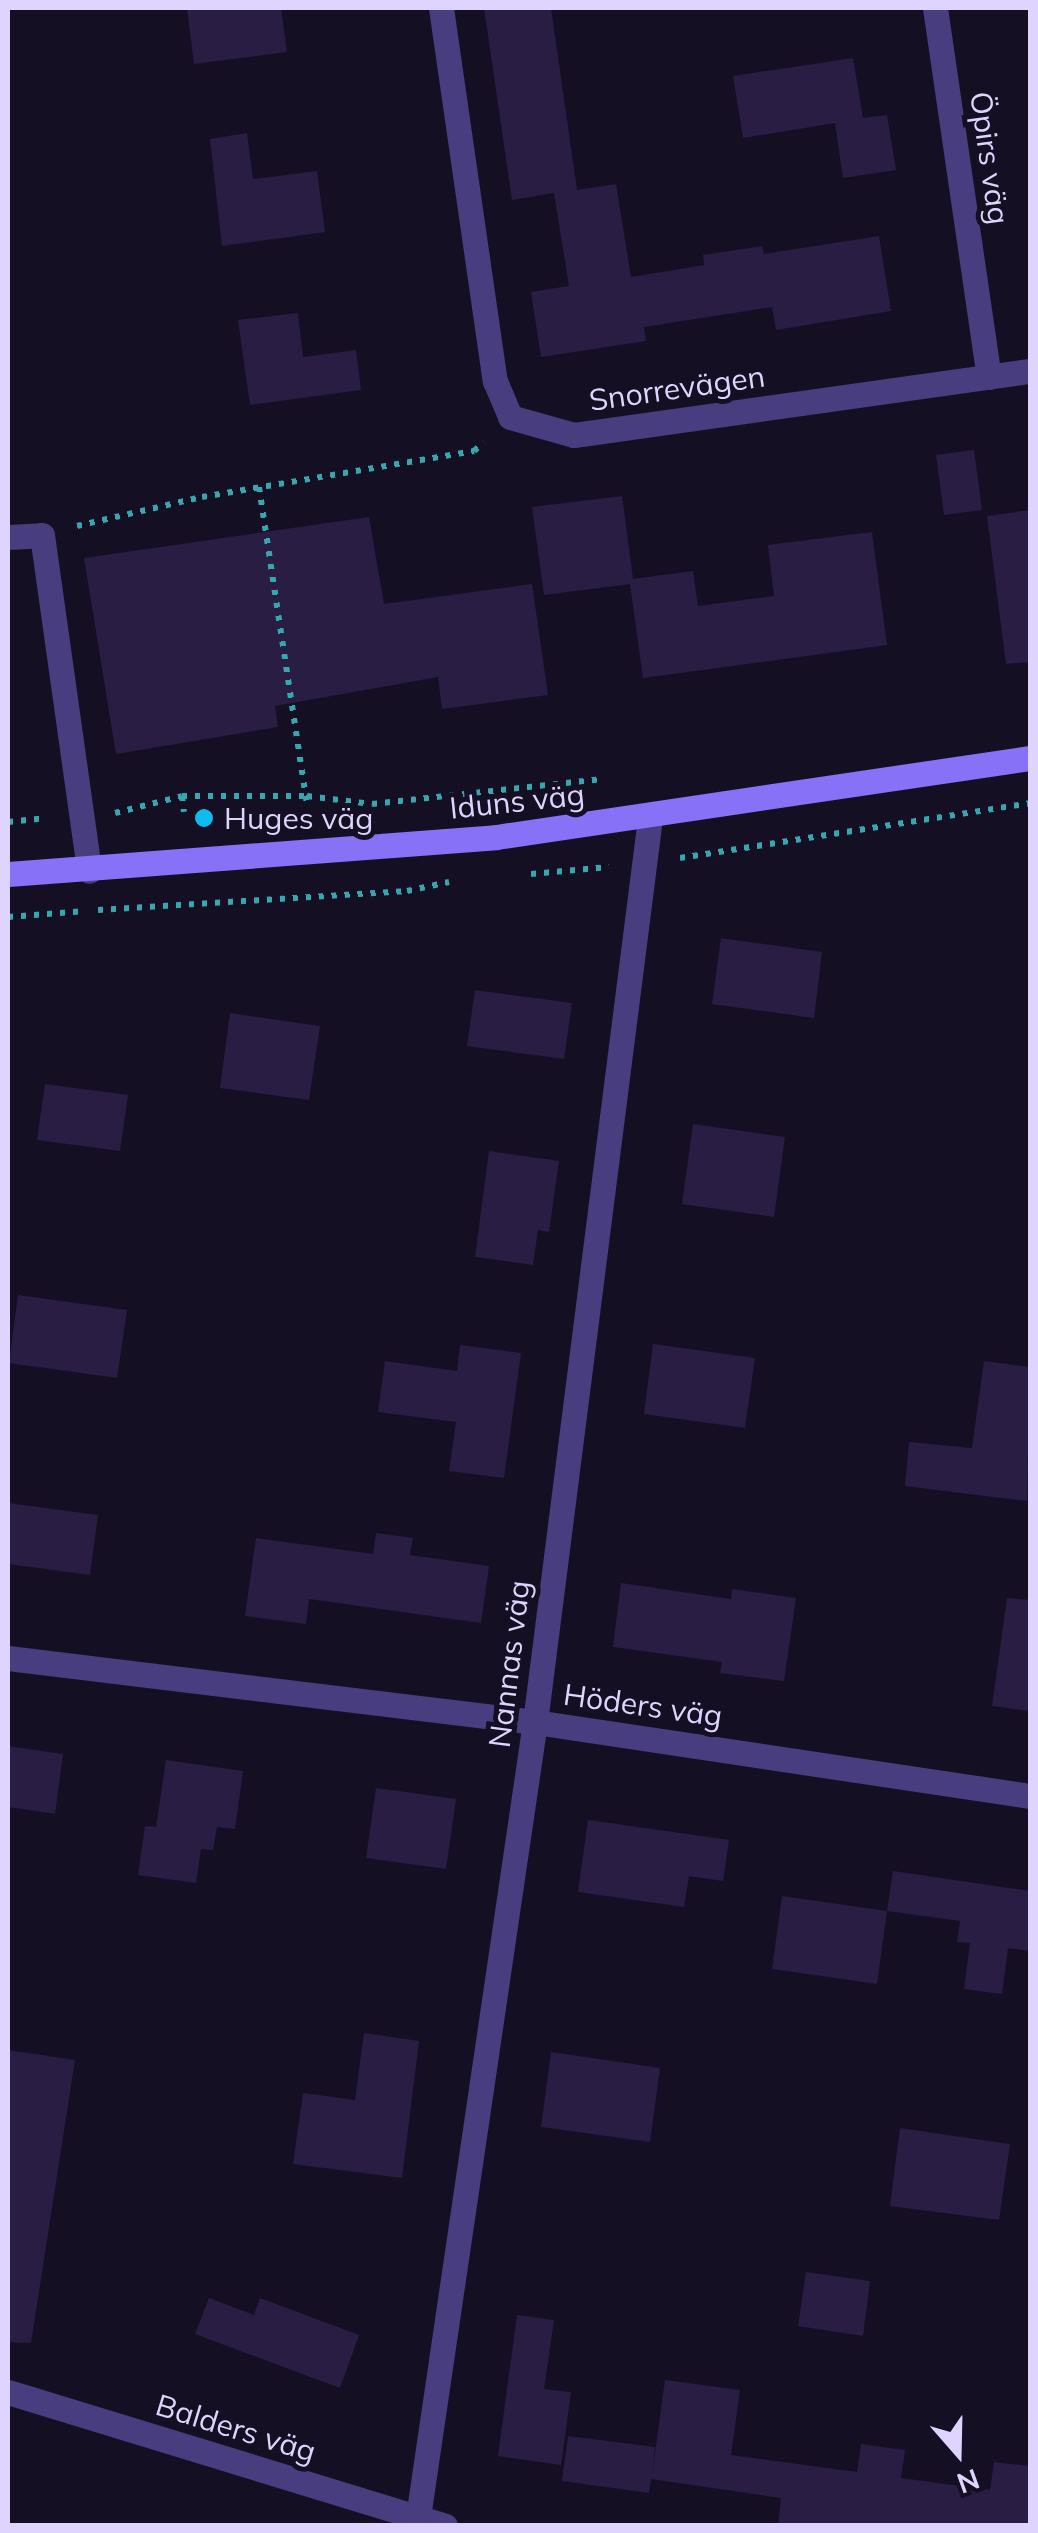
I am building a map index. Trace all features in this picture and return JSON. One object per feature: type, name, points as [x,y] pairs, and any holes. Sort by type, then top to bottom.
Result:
[{"type":"street","points":[[441,8],[495,381],[510,417]]},
{"type":"street","name":"Öpirs väg","points":[[935,8],[988,377]]},
{"type":"street","name":"Snorrevägen","points":[[510,417],[574,435],[1030,371]]},
{"type":"street","points":[[8,536],[42,534],[89,871]]},
{"type":"street","name":"Iduns väg","points":[[8,874],[89,871],[650,818],[1030,758]]},
{"type":"street","name":"Nannas väg","points":[[418,2517],[535,1722],[650,818]]},
{"type":"street","name":"Höders väg","points":[[8,1658],[535,1722],[1030,1796]]},
{"type":"street","name":"Balders väg","points":[[8,2392],[445,2526]]},
{"type":"path","points":[[42,534],[259,486],[474,452],[510,417]]},
{"type":"path","points":[[259,486],[307,800]]},
{"type":"path","points":[[8,822],[82,816],[182,796],[372,804],[615,778]]},
{"type":"path","points":[[182,796],[184,812]]},
{"type":"building","points":[[187,8],[281,8],[287,52],[194,64]]},
{"type":"building","points":[[484,8],[551,8],[577,190],[616,184],[631,277],[704,265],[703,255],[762,246],[764,254],[879,236],[891,311],[776,330],[772,307],[644,327],[646,341],[541,357],[531,292],[569,286],[554,193],[512,200]]},
{"type":"building","points":[[853,58],[863,118],[887,115],[896,170],[843,178],[835,123],[743,138],[733,76]]},
{"type":"building","points":[[247,133],[253,179],[317,171],[325,232],[222,246],[210,139]]},
{"type":"building","points":[[298,313],[303,357],[356,350],[361,390],[250,405],[238,320]]},
{"type":"building","points":[[974,450],[982,510],[944,515],[936,455]]},
{"type":"building","points":[[622,496],[633,579],[693,571],[698,606],[774,596],[768,545],[872,532],[887,645],[643,678],[630,584],[544,595],[532,507]]},
{"type":"building","points":[[1030,510],[1030,662],[1006,664],[987,516]]},
{"type":"building","points":[[369,517],[384,604],[532,584],[548,695],[442,709],[438,677],[275,706],[278,727],[116,754],[84,558]]},
{"type":"building","points":[[721,938],[822,952],[814,1018],[712,1004]]},
{"type":"building","points":[[475,990],[572,1003],[564,1059],[467,1046]]},
{"type":"building","points":[[230,1013],[320,1026],[309,1100],[220,1088]]},
{"type":"building","points":[[45,1084],[128,1095],[120,1151],[37,1140]]},
{"type":"building","points":[[693,1124],[785,1137],[774,1217],[682,1204]]},
{"type":"building","points":[[489,1151],[559,1161],[549,1232],[538,1230],[533,1265],[475,1257]]},
{"type":"building","points":[[18,1295],[127,1310],[117,1378],[9,1363]]},
{"type":"building","points":[[653,1344],[755,1358],[745,1428],[644,1414]]},
{"type":"building","points":[[460,1345],[521,1353],[504,1478],[449,1471],[456,1422],[378,1412],[385,1361],[457,1371]]},
{"type":"building","points":[[984,1361],[1030,1367],[1027,1501],[905,1486],[909,1442],[972,1448]]},
{"type":"building","points":[[8,1503],[98,1515],[90,1575],[8,1564]]},
{"type":"building","points":[[376,1533],[413,1538],[410,1555],[489,1566],[481,1623],[309,1599],[306,1624],[245,1616],[256,1538],[373,1554]]},
{"type":"building","points":[[621,1583],[731,1599],[732,1589],[796,1598],[784,1681],[720,1673],[722,1662],[613,1647]]},
{"type":"building","points":[[1007,1598],[1030,1600],[1030,1711],[992,1706]]},
{"type":"building","points":[[8,1746],[63,1754],[55,1814],[8,1807]]},
{"type":"building","points":[[166,1760],[243,1771],[235,1829],[217,1827],[213,1850],[201,1849],[196,1883],[138,1875],[145,1826],[156,1827]]},
{"type":"building","points":[[376,1788],[456,1799],[446,1869],[366,1858]]},
{"type":"building","points":[[588,1820],[729,1840],[723,1881],[689,1876],[684,1907],[578,1892]]},
{"type":"building","points":[[893,1871],[1030,1891],[1030,1951],[1008,1948],[1002,1994],[964,1989],[970,1943],[957,1942],[960,1921],[887,1911]]},
{"type":"building","points":[[782,1896],[887,1911],[877,1984],[772,1969]]},
{"type":"building","points":[[364,2033],[419,2041],[402,2178],[293,2164],[303,2093],[355,2100]]},
{"type":"building","points":[[8,2050],[75,2060],[31,2343],[8,2342]]},
{"type":"building","points":[[551,2052],[660,2068],[650,2142],[541,2127]]},
{"type":"building","points":[[900,2128],[1010,2144],[999,2220],[890,2206]]},
{"type":"building","points":[[806,2272],[870,2281],[863,2336],[798,2326]]},
{"type":"building","points":[[209,2298],[254,2315],[260,2298],[359,2335],[340,2388],[195,2334]]},
{"type":"building","points":[[517,2315],[554,2320],[544,2389],[571,2392],[561,2465],[498,2456]]},
{"type":"building","points":[[665,2380],[740,2390],[731,2455],[857,2472],[861,2444],[905,2450],[901,2478],[990,2490],[994,2462],[1030,2466],[1030,2526],[778,2526],[781,2498],[651,2479],[649,2493],[562,2481],[568,2436],[655,2447],[652,2475]]},
{"type":"place","name":"Huges väg","points":[[204,818]]}]
